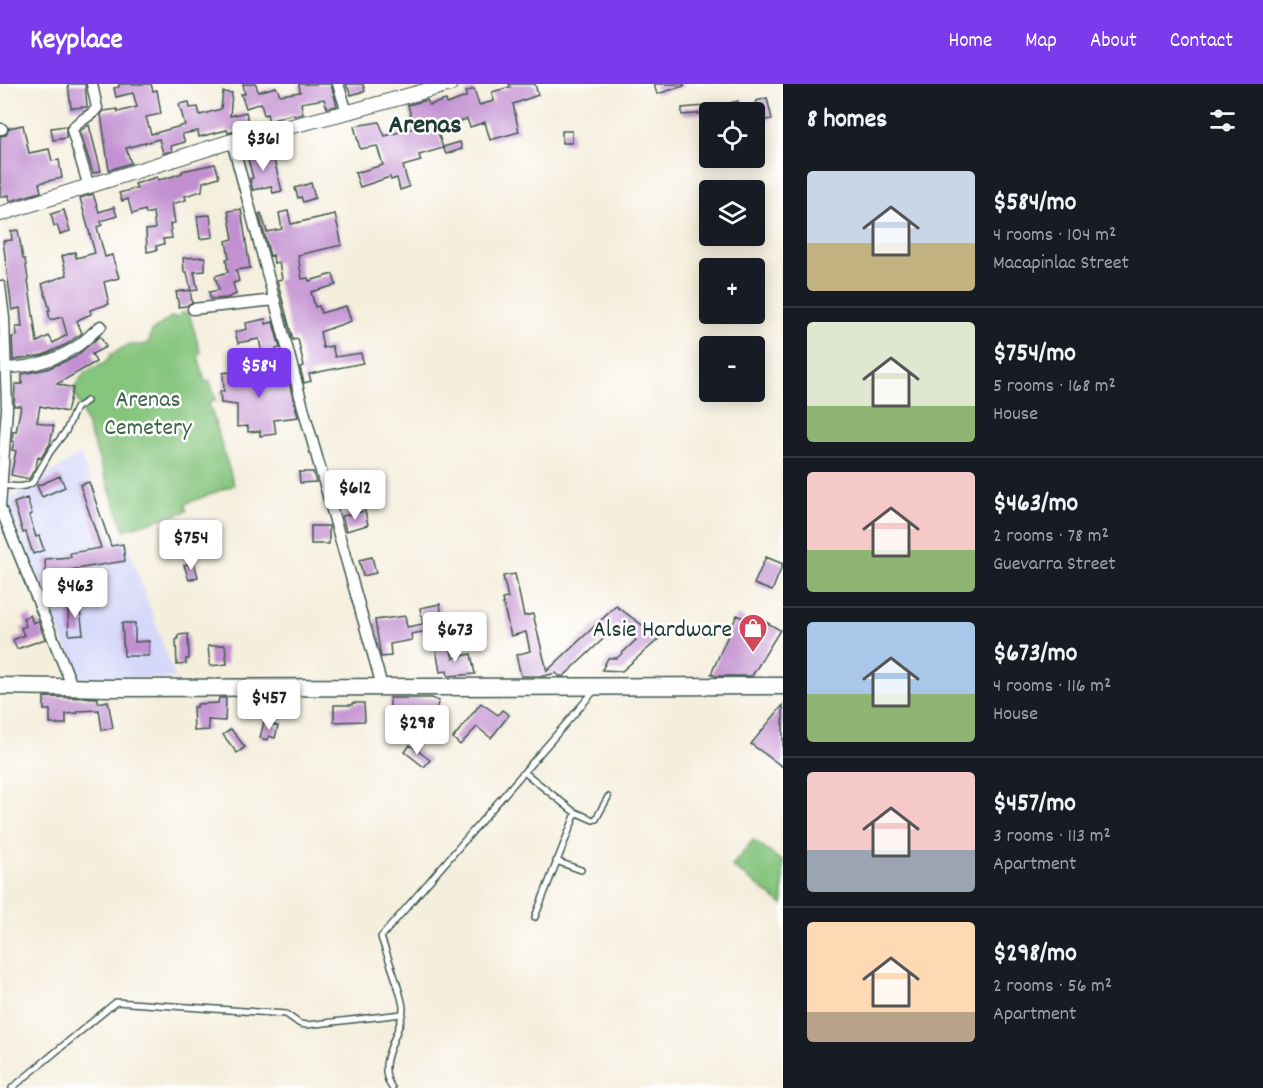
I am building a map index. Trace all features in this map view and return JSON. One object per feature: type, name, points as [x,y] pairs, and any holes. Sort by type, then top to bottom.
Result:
[{"type":"main road","points":[[0,686],[73,688],[783,686]]},
{"type":"street","points":[[89,187],[72,130],[75,124],[93,115],[97,108],[92,84]]},
{"type":"street","points":[[338,84],[347,112]]},
{"type":"street","points":[[0,214],[232,141],[450,84]]},
{"type":"street","points":[[232,141],[307,422],[382,686]]},
{"type":"street","points":[[0,286],[7,408],[0,507],[73,688]]},
{"type":"street","points":[[193,309],[275,300]]},
{"type":"street","points":[[6,368],[36,365],[53,359],[81,343],[101,326]]},
{"type":"lane","points":[[1,485],[30,485],[66,431],[76,408],[87,401]]},
{"type":"lane","points":[[392,1088],[384,1074],[404,1007],[381,937],[599,686]]},
{"type":"lane","points":[[524,772],[576,813],[593,820],[596,819],[608,798]]},
{"type":"lane","points":[[535,917],[576,813]]},
{"type":"lane","points":[[556,861],[580,870]]},
{"type":"lane","points":[[12,1088],[116,1002],[286,1014],[300,1024],[307,1025],[402,1014]]},
{"type":"shaded area","points":[[80,454],[112,539],[125,538],[175,678],[80,680],[6,502]]},
{"type":"green space","name":"Arenas Cemetery","points":[[181,313],[189,313],[201,354],[198,356],[205,382],[210,381],[216,400],[209,403],[234,485],[185,504],[187,511],[124,530],[74,389],[86,372],[103,364],[110,355],[128,345],[144,345],[149,342],[152,331],[171,317],[179,317]]},
{"type":"green space","points":[[753,840],[783,862],[783,905],[732,866]]},
{"type":"building","points":[[68,84],[85,84],[87,107],[71,108]]},
{"type":"building","points":[[119,84],[151,84],[153,91],[157,90],[161,114],[146,117],[151,134],[185,125],[179,104],[189,102],[190,108],[198,107],[200,115],[221,109],[223,92],[232,93],[230,116],[246,112],[249,125],[228,133],[227,130],[199,137],[198,131],[182,134],[185,142],[171,146],[172,151],[163,153],[159,139],[126,148],[131,163],[109,170],[101,114],[104,111],[117,109],[118,112],[137,107],[133,93],[116,97],[114,88],[119,87]]},
{"type":"building","points":[[243,84],[256,84],[258,92],[276,87],[280,95],[300,92],[299,84],[331,84],[337,106],[327,108],[324,99],[301,103],[303,114],[294,116],[293,114],[269,121],[267,114],[264,115],[261,103],[246,108],[241,94],[245,94]]},
{"type":"building","points":[[346,84],[363,84],[365,91],[351,95]]},
{"type":"building","points":[[509,84],[535,84],[538,95],[513,104],[519,132],[490,140],[485,122],[470,127],[467,119],[437,129],[443,148],[419,155],[421,161],[403,166],[409,187],[400,190],[397,178],[391,180],[390,177],[360,187],[355,173],[383,165],[377,146],[360,149],[354,126],[379,122],[385,136],[414,128],[408,105],[427,100],[429,105],[446,100],[447,104],[466,97],[466,92],[474,89],[479,105],[494,101],[492,92],[510,87]]},
{"type":"building","points":[[654,84],[684,84],[684,86],[657,94]]},
{"type":"building","points":[[767,98],[772,119],[765,120],[765,102],[756,101]]},
{"type":"building","points":[[699,107],[699,114],[682,115],[682,108]]},
{"type":"building","points":[[23,125],[29,153],[49,149],[52,161],[59,160],[62,178],[39,183],[41,192],[10,201],[9,195],[0,197],[0,136],[6,135],[9,128]]},
{"type":"building","points":[[89,125],[101,171],[93,173],[80,131]]},
{"type":"building","points":[[66,126],[66,138],[53,140],[51,128]]},
{"type":"building","points":[[562,131],[572,131],[572,143],[562,143]]},
{"type":"building","points":[[460,142],[462,149],[446,154],[443,147]]},
{"type":"building","points":[[258,148],[262,163],[274,160],[282,191],[273,193],[271,186],[253,190],[250,179],[253,178],[246,151]]},
{"type":"building","points":[[215,164],[219,177],[203,182],[202,191],[185,196],[186,200],[172,204],[175,223],[170,224],[172,238],[163,239],[164,244],[156,246],[157,250],[147,252],[146,230],[155,229],[153,212],[146,214],[145,210],[132,214],[128,199],[122,201],[119,193],[137,188],[135,184],[157,177],[158,180],[168,178],[182,171]]},
{"type":"building","points":[[311,183],[315,198],[303,202],[301,197],[298,198],[295,188]]},
{"type":"building","points":[[93,194],[99,212],[114,207],[117,216],[101,221],[102,225],[97,227],[105,257],[112,255],[119,278],[104,282],[109,304],[90,310],[91,314],[77,321],[82,333],[67,344],[43,355],[13,360],[12,337],[17,336],[16,327],[22,327],[20,308],[12,310],[3,241],[12,240],[11,231],[18,230],[23,259],[25,259],[37,342],[49,336],[53,343],[67,335],[62,317],[50,320],[48,310],[50,310],[42,284],[67,275],[62,256],[75,252],[76,258],[95,253],[80,198]]},
{"type":"building","points":[[241,209],[250,268],[236,270],[239,281],[233,283],[236,294],[227,298],[211,299],[209,292],[219,290],[215,276],[228,272],[226,259],[229,258],[226,241],[233,239],[228,211]]},
{"type":"building","points":[[64,210],[70,231],[60,234],[57,225],[54,226],[51,214]]},
{"type":"building","points":[[288,211],[291,224],[335,214],[342,245],[298,255],[302,279],[308,278],[309,281],[333,274],[336,285],[311,292],[315,307],[319,306],[321,313],[346,306],[351,321],[320,332],[323,348],[332,346],[335,357],[361,353],[363,363],[309,374],[311,381],[304,383],[300,367],[304,366],[298,339],[293,340],[277,280],[282,279],[279,262],[274,263],[273,255],[270,256],[259,214],[261,213],[267,232],[282,229],[279,213]]},
{"type":"building","points":[[210,215],[213,237],[200,239],[197,216]]},
{"type":"building","points":[[205,257],[205,271],[194,272],[198,290],[191,291],[187,272],[184,272],[183,258]]},
{"type":"building","points":[[190,290],[192,302],[179,307],[176,292]]},
{"type":"building","points":[[265,319],[266,324],[273,322],[280,348],[276,349],[276,352],[262,354],[259,339],[238,343],[235,332],[247,329],[246,323]]},
{"type":"building","points":[[100,336],[106,347],[92,354],[96,362],[57,384],[73,388],[67,412],[40,406],[37,422],[54,426],[50,444],[41,458],[38,457],[36,467],[29,479],[11,475],[16,451],[12,450],[13,431],[16,432],[21,406],[14,406],[15,384],[22,384],[22,374],[47,369],[75,357]]},
{"type":"building","points":[[249,369],[249,371],[269,369],[270,373],[286,371],[298,417],[274,420],[276,434],[260,436],[260,431],[248,432],[248,426],[237,427],[237,405],[221,403],[220,391],[224,391],[223,373]]},
{"type":"building","points":[[299,472],[313,472],[316,482],[300,483]]},
{"type":"building","points":[[60,476],[65,487],[42,497],[37,486]]},
{"type":"building","points":[[89,482],[111,546],[123,544],[125,561],[64,571],[65,593],[47,594],[45,559],[71,557],[70,553],[101,548],[80,485]]},
{"type":"building","points":[[27,498],[32,514],[29,515],[36,537],[39,536],[44,550],[33,554],[26,532],[23,533],[14,503]]},
{"type":"building","points":[[365,511],[368,525],[346,531],[342,516]]},
{"type":"building","points":[[311,526],[329,526],[329,544],[311,544]]},
{"type":"building","points":[[372,557],[376,573],[363,576],[359,560]]},
{"type":"building","points":[[766,557],[783,564],[772,591],[754,584]]},
{"type":"building","points":[[194,562],[198,577],[189,580],[184,565]]},
{"type":"building","points":[[515,574],[524,616],[533,614],[547,671],[616,606],[660,638],[622,671],[602,670],[608,658],[617,658],[636,640],[617,626],[564,676],[556,673],[544,676],[521,676],[516,655],[530,651],[526,632],[511,636],[502,599],[508,598],[503,576]]},
{"type":"building","points":[[79,601],[83,634],[69,635],[70,602]]},
{"type":"building","points":[[440,604],[444,628],[411,634],[412,640],[390,644],[391,656],[381,657],[375,620],[405,616],[407,627],[423,624],[420,608]]},
{"type":"building","points":[[30,615],[33,623],[38,621],[45,639],[17,649],[13,640],[24,635],[21,628],[26,626],[23,618]]},
{"type":"building","points":[[737,615],[756,624],[759,618],[780,630],[752,676],[716,676],[711,674]]},
{"type":"building","points":[[122,623],[135,623],[135,642],[149,641],[149,656],[124,656]]},
{"type":"building","points":[[188,634],[189,659],[186,659],[186,664],[177,665],[176,640],[178,635]]},
{"type":"building","points":[[225,645],[227,664],[210,666],[208,646]]},
{"type":"building","points":[[450,646],[453,658],[471,654],[475,674],[448,676],[447,671],[440,672],[436,649]]},
{"type":"building","points":[[44,697],[98,698],[98,703],[108,701],[113,728],[102,730],[99,710],[66,714],[66,724],[50,724],[50,710],[44,710]]},
{"type":"building","points":[[219,698],[226,698],[225,721],[208,720],[209,730],[194,731],[193,707],[197,707],[197,704],[218,703]]},
{"type":"building","points":[[390,698],[432,698],[439,701],[429,719],[413,709],[412,729],[389,729]]},
{"type":"building","points":[[352,703],[364,703],[365,721],[334,722],[334,705],[352,705]]},
{"type":"building","points":[[481,703],[498,715],[502,710],[509,715],[491,738],[477,727],[460,745],[453,738]]},
{"type":"building","points":[[783,705],[783,767],[751,744]]},
{"type":"building","points":[[264,722],[278,726],[275,738],[269,736],[268,740],[260,738]]},
{"type":"building","points":[[231,729],[245,747],[237,753],[223,735]]},
{"type":"building","points":[[410,745],[430,760],[424,767],[405,752]]},
{"type":"place","name":"Alsie Hardware","points":[[753,654]]},
{"type":"district","name":"Arenas","points":[[425,123]]}]
